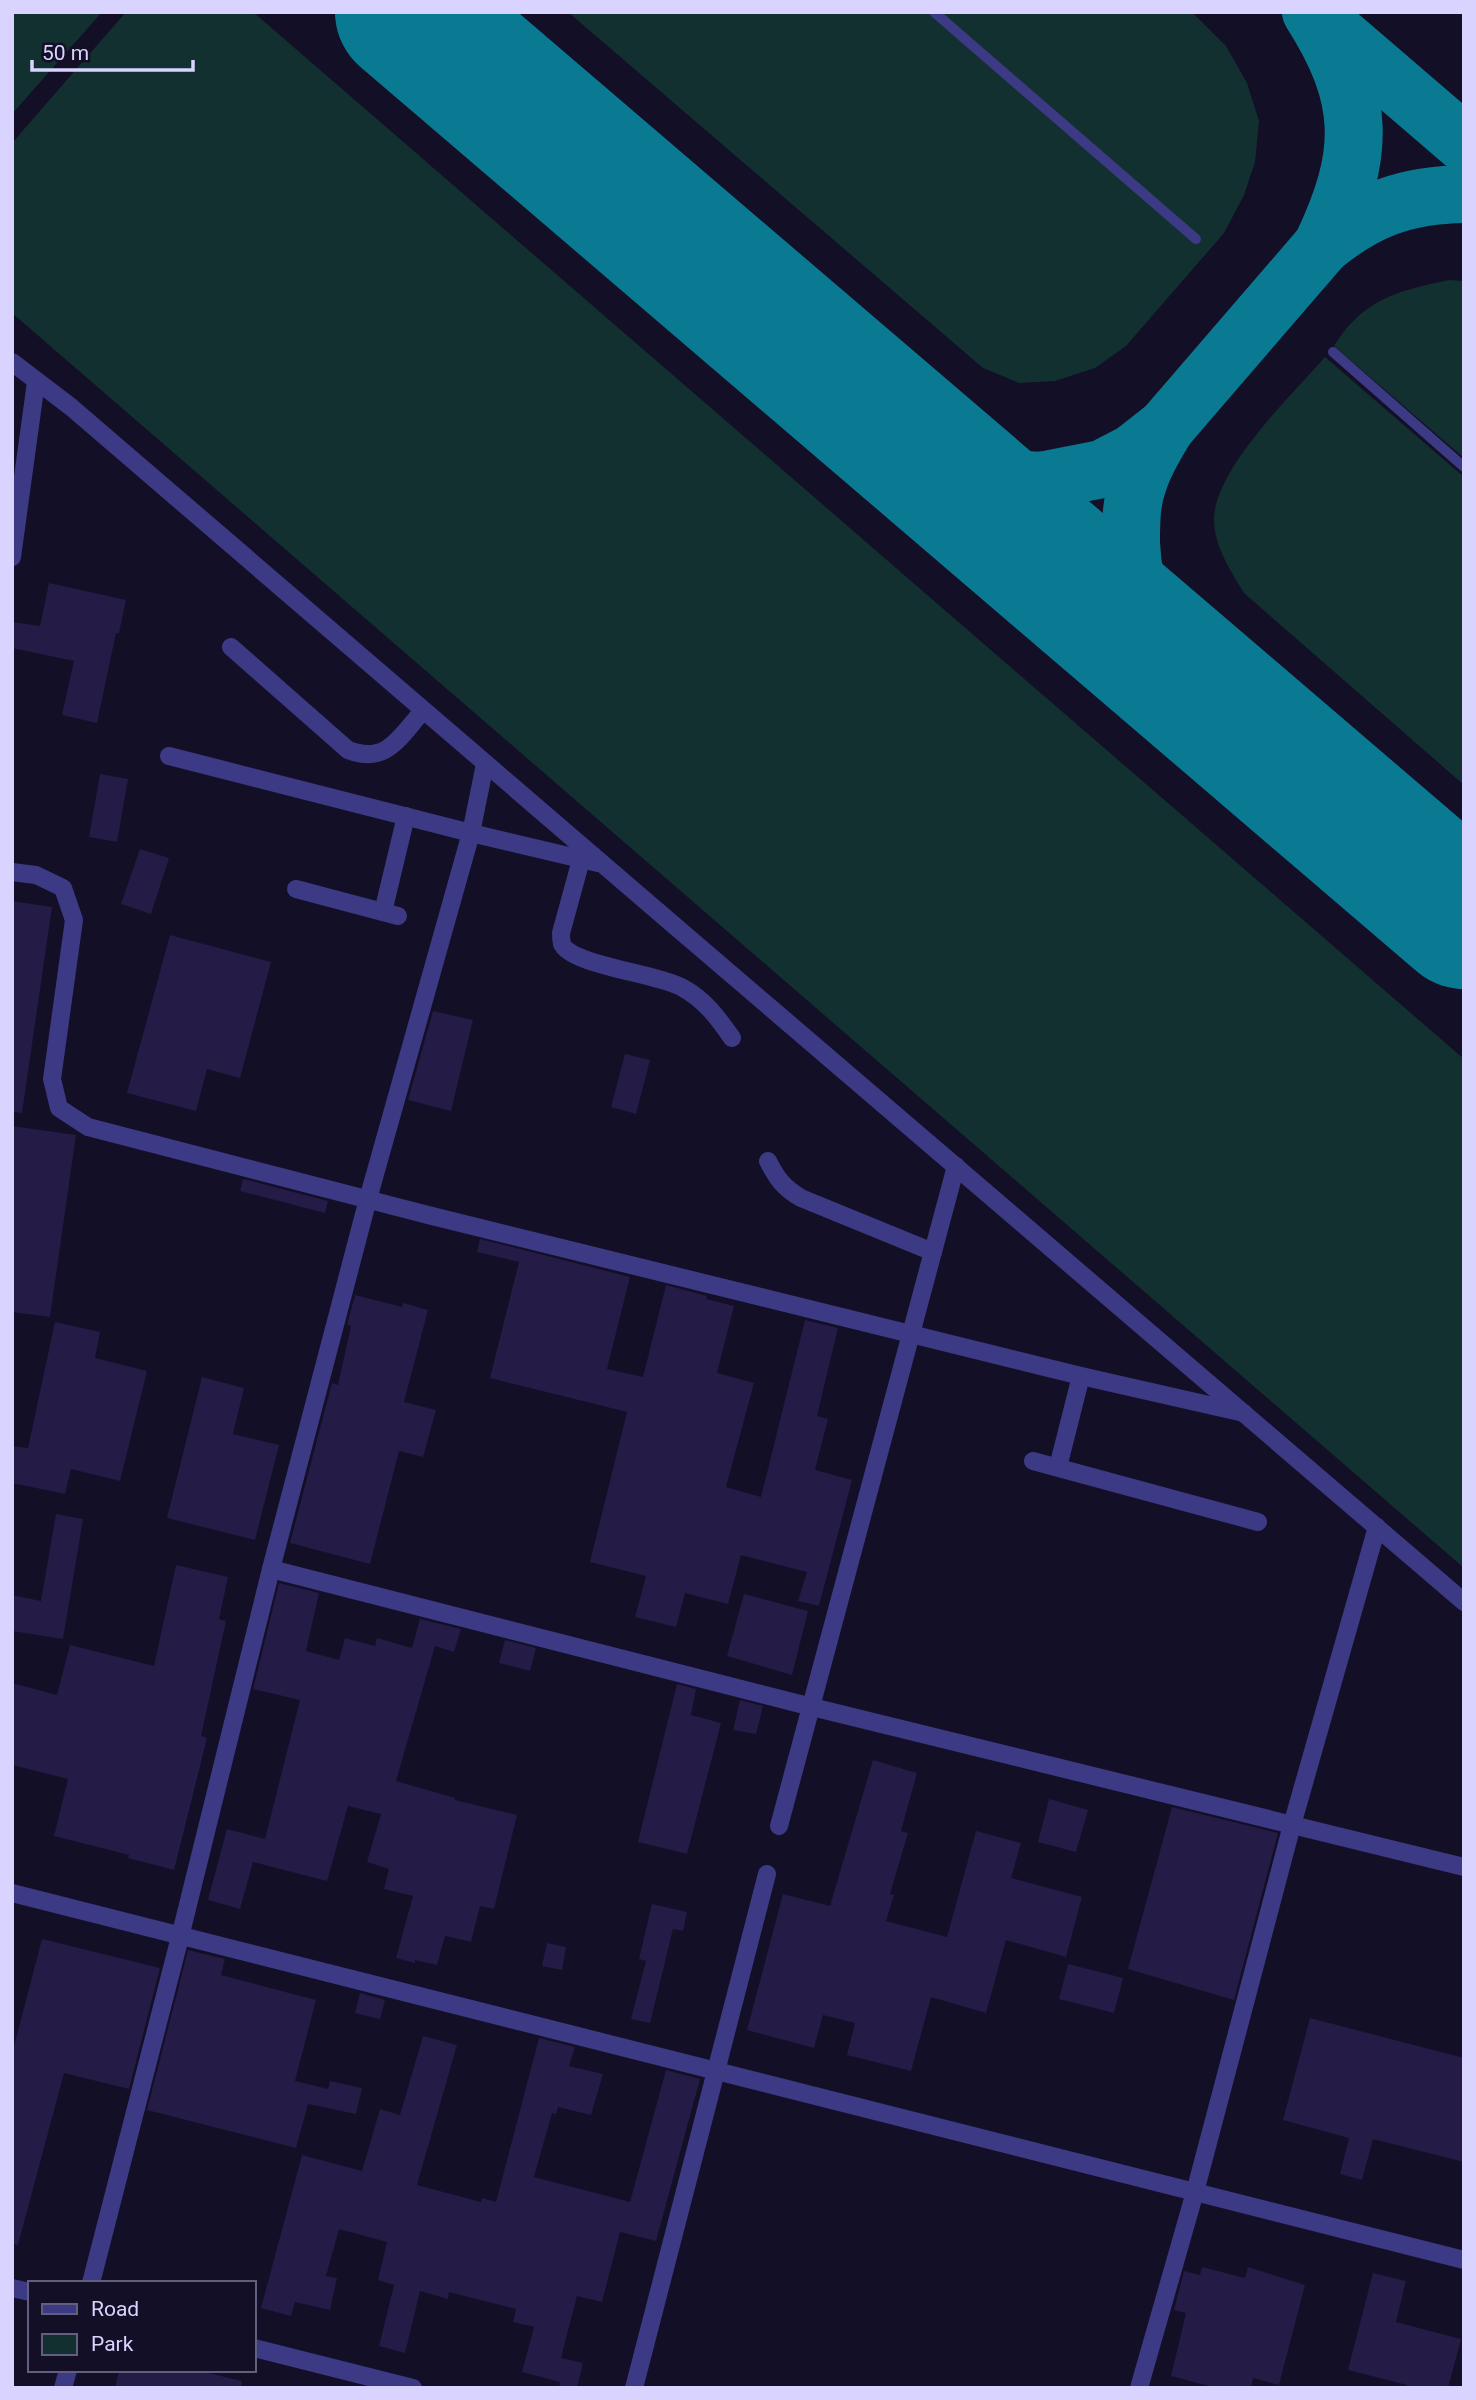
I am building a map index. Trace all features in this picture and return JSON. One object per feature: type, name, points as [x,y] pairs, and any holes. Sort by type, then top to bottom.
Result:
[{"type":"street","points":[[12,362],[72,407],[485,764],[590,861],[956,1166],[1464,1601]]},
{"type":"street","points":[[12,557],[36,382]]},
{"type":"street","points":[[230,647],[348,750],[359,755],[383,753],[423,712]]},
{"type":"street","points":[[169,756],[590,861]]},
{"type":"street","points":[[92,2281],[271,1569],[368,1199],[471,833],[485,764]]},
{"type":"street","points":[[296,889],[391,914],[406,816]]},
{"type":"street","points":[[590,861],[561,933],[562,944],[584,960],[661,979],[682,987],[701,999],[732,1038]]},
{"type":"street","points":[[12,872],[36,875],[63,888],[74,920],[52,1079],[59,1108],[88,1127],[1081,1376],[1244,1413]]},
{"type":"street","points":[[768,1161],[776,1179],[801,1198],[933,1252]]},
{"type":"street","points":[[779,1826],[956,1166]]},
{"type":"street","points":[[1058,1467],[1081,1376]]},
{"type":"street","points":[[1033,1461],[1258,1522]]},
{"type":"street","points":[[1139,2388],[1377,1527]]},
{"type":"street","points":[[271,1569],[812,1707],[1464,1867]]},
{"type":"street","points":[[634,2388],[767,1874]]},
{"type":"street","points":[[12,1893],[1464,2260]]},
{"type":"street","points":[[256,2349],[413,2388]]},
{"type":"lane","points":[[934,12],[1196,239]]},
{"type":"lane","points":[[1333,352],[1464,467]]},
{"type":"green space","points":[[12,12],[102,12],[12,114]]},
{"type":"green space","points":[[126,12],[253,12],[1464,1059],[1464,1568],[12,313],[12,143]]},
{"type":"green space","points":[[568,12],[1192,12],[1226,46],[1247,83],[1259,121],[1255,162],[1244,195],[1224,233],[1126,346],[1095,368],[1055,381],[1019,383],[983,368]]},
{"type":"green space","points":[[1449,280],[1464,281],[1464,458],[1334,346],[1357,317],[1370,307],[1398,293]]},
{"type":"green space","points":[[1325,357],[1464,477],[1464,785],[1244,593],[1224,558],[1217,539],[1214,519],[1218,499],[1227,478],[1258,433]]},
{"type":"building","points":[[49,583],[126,600],[119,633],[116,633],[97,723],[62,715],[74,661],[12,648],[12,622],[40,626]]},
{"type":"building","points":[[100,774],[128,779],[117,842],[89,837]]},
{"type":"building","points":[[140,849],[169,858],[151,914],[121,904]]},
{"type":"building","points":[[12,901],[52,907],[22,1113],[12,1112]]},
{"type":"building","points":[[170,935],[271,962],[240,1078],[207,1069],[196,1111],[127,1093]]},
{"type":"building","points":[[433,1011],[473,1020],[451,1111],[408,1100]]},
{"type":"building","points":[[625,1054],[650,1060],[636,1114],[611,1107]]},
{"type":"building","points":[[12,1126],[76,1135],[50,1317],[12,1312]]},
{"type":"building","points":[[243,1179],[328,1201],[325,1213],[240,1191]]},
{"type":"building","points":[[480,1239],[630,1277],[607,1369],[643,1377],[666,1285],[734,1306],[717,1373],[754,1383],[726,1487],[761,1497],[805,1320],[838,1328],[817,1416],[828,1419],[815,1470],[852,1480],[819,1606],[798,1601],[807,1572],[741,1555],[728,1604],[685,1593],[676,1627],[635,1617],[646,1576],[590,1562],[627,1412],[490,1378],[519,1262],[477,1252]]},
{"type":"building","points":[[355,1295],[402,1307],[403,1303],[428,1310],[404,1402],[436,1410],[423,1457],[399,1451],[370,1564],[290,1543],[332,1383],[338,1385],[351,1326],[347,1325]]},
{"type":"building","points":[[55,1322],[100,1332],[95,1358],[147,1371],[120,1481],[71,1469],[65,1494],[12,1483],[12,1446],[28,1448]]},
{"type":"building","points":[[202,1377],[244,1388],[233,1434],[279,1445],[255,1540],[167,1518]]},
{"type":"building","points":[[56,1514],[83,1519],[63,1639],[12,1631],[12,1595],[41,1601]]},
{"type":"building","points":[[176,1565],[228,1577],[219,1619],[226,1621],[201,1736],[207,1738],[174,1870],[128,1858],[129,1855],[54,1836],[68,1779],[12,1765],[12,1683],[57,1695],[70,1645],[154,1666]]},
{"type":"building","points":[[279,1583],[319,1593],[306,1651],[339,1660],[345,1638],[375,1646],[377,1638],[412,1648],[420,1619],[461,1629],[454,1652],[435,1646],[396,1781],[455,1800],[517,1815],[494,1909],[480,1906],[471,1942],[445,1936],[437,1965],[396,1958],[413,1896],[384,1889],[389,1869],[367,1862],[381,1814],[348,1806],[327,1881],[253,1862],[240,1909],[208,1900],[227,1829],[265,1839],[300,1700],[253,1689]]},
{"type":"building","points":[[744,1594],[808,1611],[792,1675],[727,1656]]},
{"type":"building","points":[[505,1640],[536,1648],[530,1671],[499,1663]]},
{"type":"building","points":[[677,1684],[696,1689],[691,1715],[721,1723],[687,1854],[638,1842]]},
{"type":"building","points":[[740,1700],[763,1706],[756,1734],[733,1730]]},
{"type":"building","points":[[873,1760],[917,1773],[901,1831],[908,1833],[890,1894],[894,1895],[886,1921],[947,1937],[976,1831],[1021,1843],[1011,1878],[1082,1897],[1066,1957],[1006,1940],[986,2013],[931,1997],[911,2071],[847,2055],[855,2023],[823,2015],[814,2048],[747,2030],[783,1894],[830,1906]]},
{"type":"building","points":[[1049,1799],[1088,1810],[1076,1852],[1038,1842]]},
{"type":"building","points":[[1172,1807],[1278,1833],[1234,2000],[1128,1969]]},
{"type":"building","points":[[652,1904],[687,1912],[683,1931],[673,1929],[650,2023],[631,2019],[646,1961],[639,1959]]},
{"type":"building","points":[[42,1939],[160,1968],[129,2089],[64,2073],[18,2245],[12,2244],[12,2054]]},
{"type":"building","points":[[547,1943],[566,1947],[562,1970],[542,1966]]},
{"type":"building","points":[[188,1950],[225,1959],[221,1975],[316,2000],[295,2081],[328,2089],[330,2081],[362,2088],[356,2114],[308,2104],[296,2148],[147,2110]]},
{"type":"building","points":[[1068,1964],[1123,1978],[1114,2013],[1059,1999]]},
{"type":"building","points":[[360,1993],[385,2000],[380,2019],[355,2013]]},
{"type":"building","points":[[1310,2018],[1464,2058],[1464,2162],[1373,2139],[1362,2180],[1340,2174],[1349,2138],[1283,2120]]},
{"type":"building","points":[[423,2036],[457,2045],[417,2185],[481,2202],[482,2198],[496,2202],[539,2038],[575,2047],[569,2066],[603,2074],[591,2115],[558,2107],[556,2114],[552,2113],[534,2177],[630,2202],[666,2070],[700,2079],[656,2241],[620,2232],[602,2302],[577,2296],[561,2358],[583,2363],[577,2388],[559,2388],[560,2382],[522,2372],[534,2327],[513,2322],[516,2309],[449,2292],[448,2299],[420,2291],[405,2353],[379,2346],[394,2285],[378,2280],[387,2242],[339,2229],[326,2276],[337,2278],[330,2310],[295,2302],[291,2316],[261,2308],[302,2155],[362,2171],[380,2109],[400,2115]]},
{"type":"building","points":[[1202,2267],[1245,2278],[1248,2267],[1305,2285],[1279,2385],[1253,2378],[1251,2388],[1217,2388],[1171,2376],[1186,2313],[1174,2310],[1184,2271],[1200,2275]]},
{"type":"building","points":[[1373,2273],[1406,2281],[1396,2322],[1461,2339],[1448,2388],[1406,2388],[1407,2385],[1348,2370]]},
{"type":"building","points":[[119,2372],[204,2372],[242,2381],[241,2388],[115,2388]]},
{"type":"taxiway","points":[[1311,12],[1342,72],[1354,127],[1347,183],[1322,246]]},
{"type":"taxiway","points":[[1328,26],[1464,143]]},
{"type":"taxiway","points":[[909,442],[956,467],[996,478],[1041,481],[1102,469],[1133,453],[1166,427],[1322,246],[1339,233],[1388,206],[1424,197],[1464,194]]},
{"type":"taxiway","points":[[1166,427],[1144,466],[1134,496],[1131,527],[1133,564],[1136,584],[1149,619],[1157,635],[1192,683]]},
{"type":"runway","points":[[407,12],[1464,917]]}]
